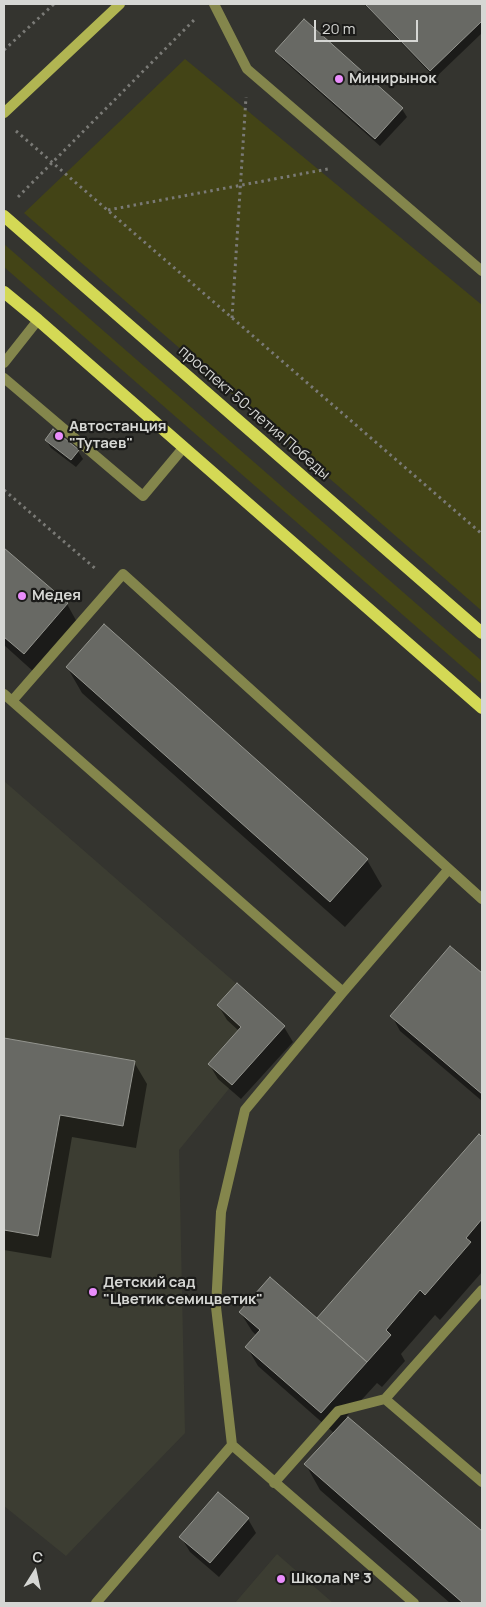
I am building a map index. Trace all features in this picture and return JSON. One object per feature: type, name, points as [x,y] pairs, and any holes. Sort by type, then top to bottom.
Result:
[{"type":"main road","name":"проспект 50-летия Победы","points":[[4,216],[482,633]]},
{"type":"main road","points":[[4,292],[482,708]]},
{"type":"street","points":[[4,113],[120,4]]},
{"type":"lane","points":[[214,4],[247,69],[482,271]]},
{"type":"lane","points":[[4,363],[38,320]]},
{"type":"lane","points":[[4,378],[143,496],[184,448]]},
{"type":"lane","points":[[343,992],[8,698],[123,574],[482,899]]},
{"type":"lane","points":[[414,1603],[232,1445],[216,1307],[221,1212],[245,1110],[448,870]]},
{"type":"lane","points":[[274,1482],[338,1411],[385,1399],[482,1290]]},
{"type":"lane","points":[[385,1399],[482,1482]]},
{"type":"lane","points":[[96,1603],[232,1445]]},
{"type":"path","points":[[4,50],[54,4]]},
{"type":"path","points":[[17,197],[196,18]]},
{"type":"path","points":[[232,318],[247,69]]},
{"type":"path","points":[[11,127],[482,534]]},
{"type":"path","points":[[107,210],[357,164]]},
{"type":"path","points":[[4,490],[97,570]]},
{"type":"shaded area","points":[[185,59],[482,305],[482,611],[24,213]]},
{"type":"shaded area","points":[[4,244],[482,661],[482,684],[4,267]]},
{"type":"shaded area","name":"Детский сад \"Цветик семицветик\"","points":[[4,781],[285,1026],[232,1085],[179,1150],[185,1433],[66,1556],[4,1506]]},
{"type":"shaded area","name":"Школа № 3","points":[[277,1554],[333,1603],[235,1603]]},
{"type":"building","points":[[365,4],[482,4],[482,21],[430,71]]},
{"type":"building","name":"Минирынок","points":[[304,19],[403,108],[375,139],[275,51]]},
{"type":"building","points":[[53,429],[79,450],[71,460],[45,440]]},
{"type":"building","points":[[4,548],[68,603],[24,654],[4,637]]},
{"type":"building","points":[[104,624],[368,859],[330,902],[66,667]]},
{"type":"building","points":[[450,946],[482,973],[482,1094],[390,1016]]},
{"type":"building","points":[[237,983],[285,1026],[232,1085],[208,1064],[241,1027],[217,1005]]},
{"type":"building","points":[[4,1038],[135,1061],[123,1126],[60,1115],[38,1236],[4,1230]]},
{"type":"building","points":[[479,1134],[482,1137],[482,1219],[466,1238],[471,1242],[425,1295],[420,1290],[386,1330],[391,1335],[367,1362],[317,1318]]},
{"type":"building","points":[[270,1277],[367,1362],[321,1413],[245,1347],[260,1330],[239,1312]]},
{"type":"building","points":[[348,1417],[482,1531],[482,1603],[463,1603],[304,1464]]},
{"type":"building","points":[[218,1492],[249,1518],[210,1563],[179,1537]]},
{"type":"place","name":"Минирынок","points":[[339,79]]},
{"type":"place","name":"Автостанция \"Тутаев\"","points":[[59,436]]},
{"type":"place","name":"Медея","points":[[22,596]]},
{"type":"place","name":"Детский сад \"Цветик семицветик\"","points":[[93,1292]]},
{"type":"place","name":"Школа № 3","points":[[281,1579]]}]
